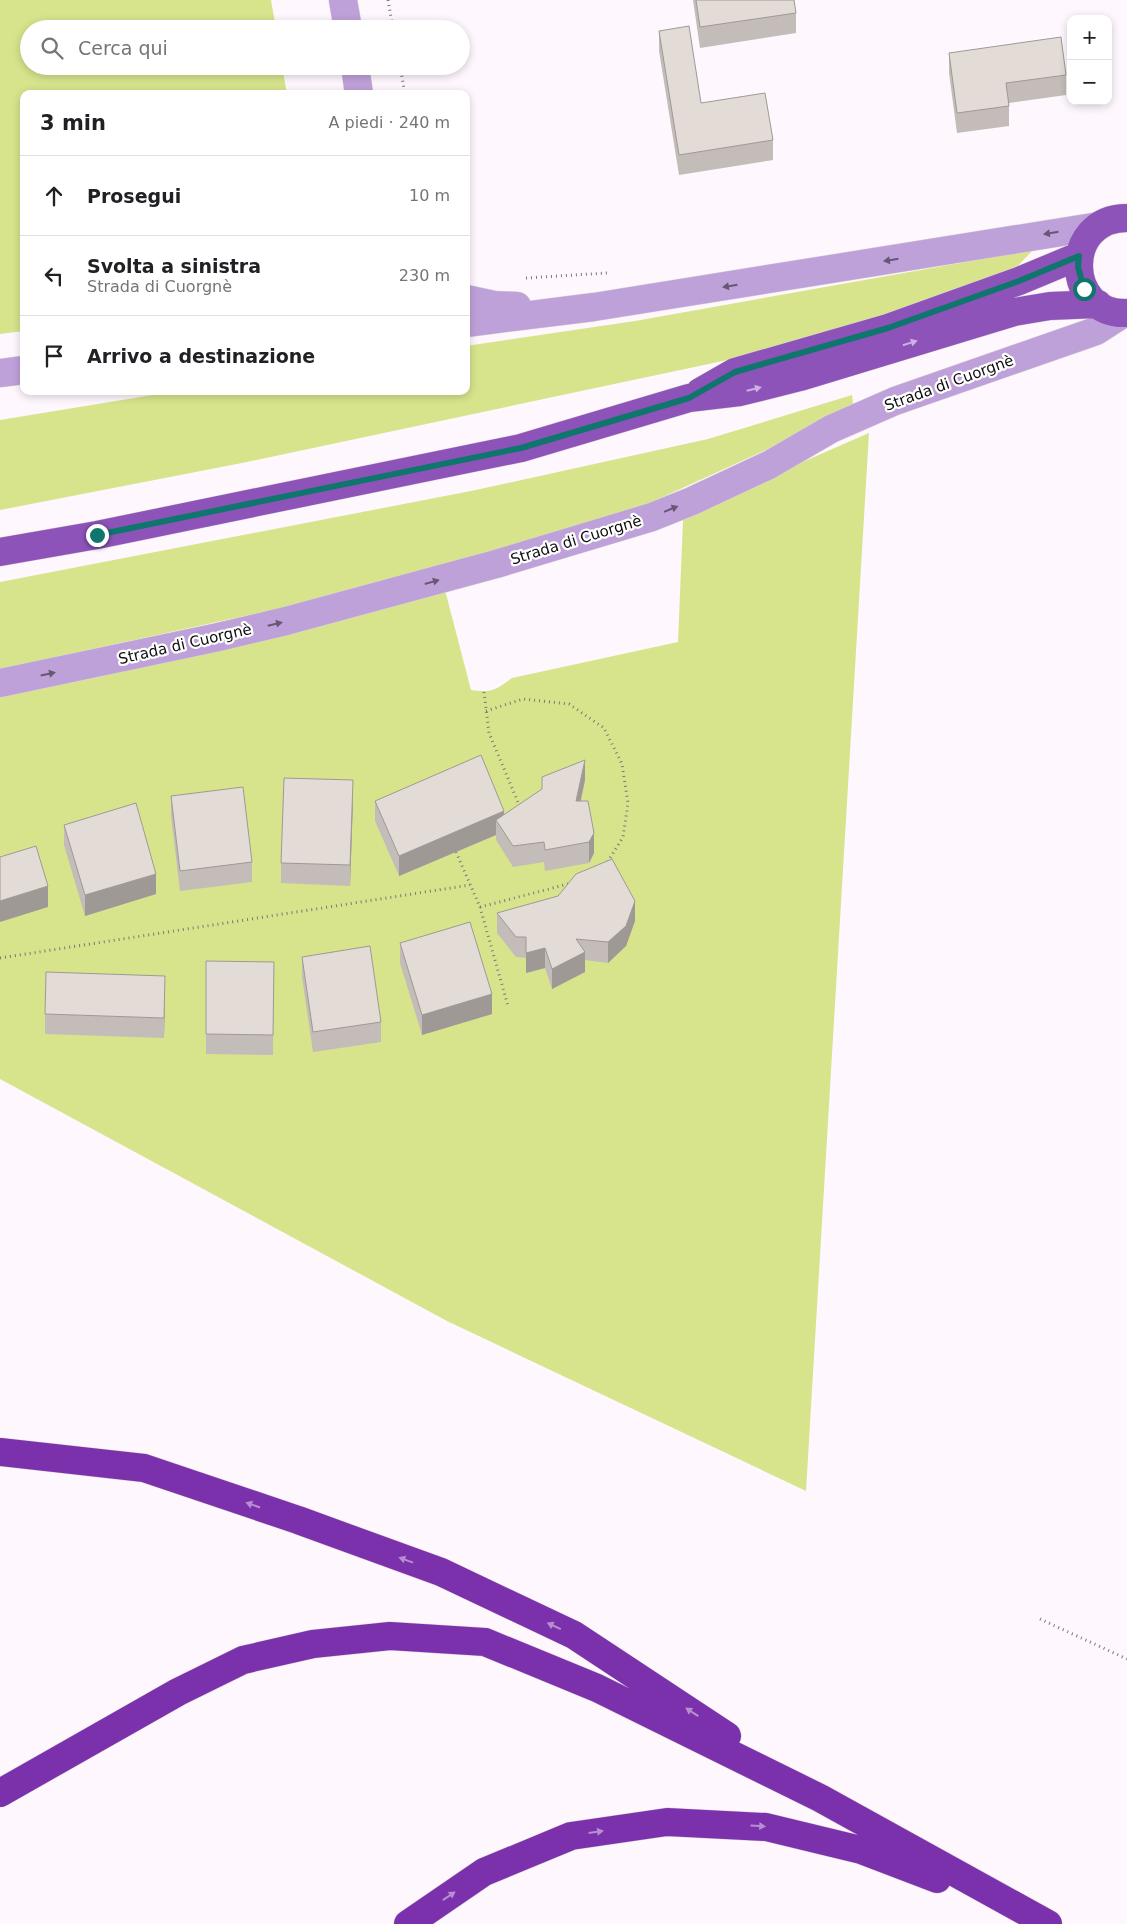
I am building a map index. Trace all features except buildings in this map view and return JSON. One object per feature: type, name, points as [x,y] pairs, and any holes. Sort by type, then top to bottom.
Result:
[{"type":"highway","points":[[0,1452],[144,1468],[298,1520],[441,1572],[574,1636],[820,1798]]},
{"type":"highway","points":[[0,1793],[178,1692],[243,1660],[313,1644],[390,1636],[485,1642],[597,1688],[820,1798],[1037,1919]]},
{"type":"highway","points":[[408,1924],[484,1872],[570,1836],[667,1822],[766,1827],[861,1850],[1037,1919]]},
{"type":"main road","points":[[1125,313],[1109,310],[1090,297],[1080,280],[1079,256],[1086,239],[1099,226],[1117,218],[1127,218]]},
{"type":"main road","points":[[689,398],[735,372],[888,328],[1019,281],[1079,256]]},
{"type":"main road","points":[[0,552],[97,535],[521,448],[689,398],[740,392],[800,377],[1014,312],[1050,306],[1098,304]]},
{"type":"street","points":[[343,0],[346,20]]},
{"type":"street","points":[[357,75],[359,90]]},
{"type":"street","points":[[470,322],[594,307],[1099,226]]},
{"type":"street","points":[[470,300],[494,305],[594,307]]},
{"type":"street","name":"Strada di Cuorgnè","points":[[0,683],[286,621],[496,564],[652,517],[692,501],[769,465],[832,429],[895,401],[1096,331],[1125,313]]},
{"type":"street","points":[[0,373],[20,370]]},
{"type":"path","points":[[388,0],[391,20]]},
{"type":"path","points":[[401,75],[403,90]]},
{"type":"path","points":[[484,692],[489,733],[522,812]]},
{"type":"path","points":[[486,711],[523,699],[569,704],[604,728],[622,764],[628,803],[624,837],[605,866]]},
{"type":"path","points":[[456,852],[480,907],[508,1006]]},
{"type":"path","points":[[480,907],[574,883]]},
{"type":"path","points":[[0,958],[470,885]]},
{"type":"path","points":[[1040,1619],[1127,1659]]},
{"type":"green space","points":[[0,0],[271,0],[274,20],[20,20],[20,75],[284,75],[286,90],[20,90],[20,332],[0,334]]},
{"type":"green space","points":[[1033,250],[1012,272],[912,306],[737,358],[242,463],[0,510],[0,420],[153,395],[470,395],[470,345],[635,321]]},
{"type":"green space","points":[[852,395],[853,404],[825,423],[630,512],[328,598],[0,669],[0,582],[471,491],[708,439]]},
{"type":"green space","points":[[869,433],[806,1491],[447,1321],[0,1079],[0,697],[98,677],[445,590],[471,690],[489,691],[498,688],[512,678],[678,642],[683,520],[798,464]]},
{"type":"route","points":[[97,535],[521,448],[689,398],[735,372],[888,328],[1019,281],[1079,256],[1078,267],[1084,289]]}]
